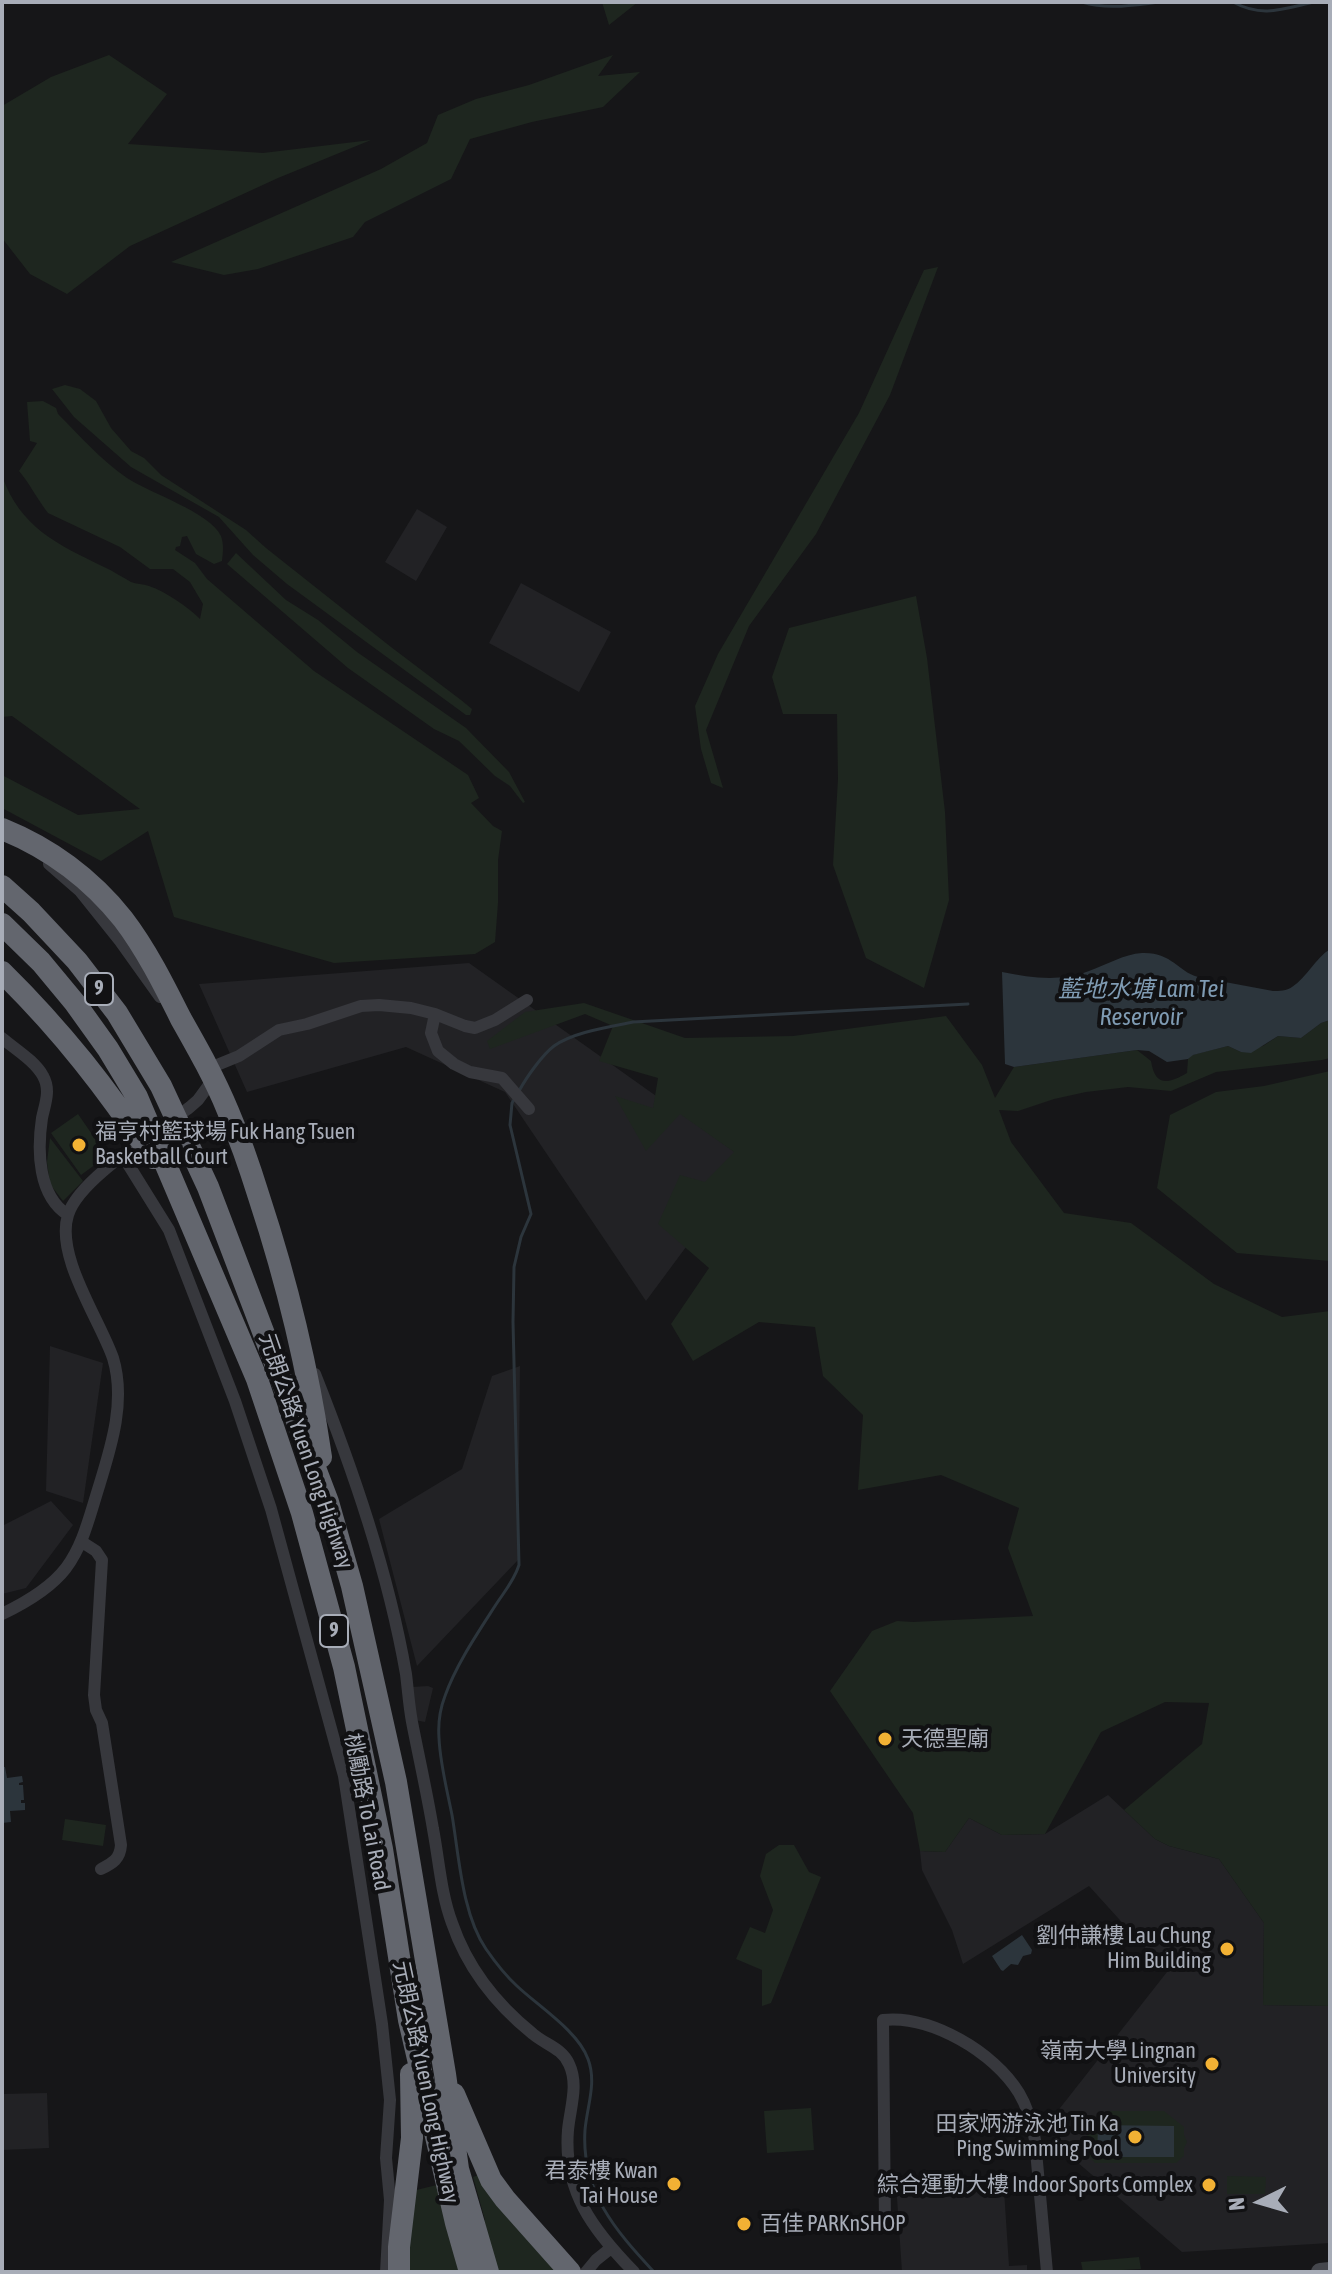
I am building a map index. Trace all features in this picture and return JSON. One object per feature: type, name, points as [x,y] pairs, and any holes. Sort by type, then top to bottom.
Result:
[{"type":"highway","points":[[2,829],[45,850],[89,883],[122,919],[160,977],[220,1093],[274,1242],[312,1395],[328,1502]]},
{"type":"highway","name":"元朗公路 Yuen Long Highway","points":[[2,886],[53,935],[99,988],[143,1054],[208,1187],[328,1502],[352,1586],[396,1782],[445,2074],[470,2272]]},
{"type":"highway","name":"9","points":[[2,924],[41,962],[93,1027],[137,1097],[149,1140]]},
{"type":"highway","points":[[2,972],[65,1038],[118,1107],[149,1140]]},
{"type":"highway","name":"元朗公路 Yuen Long Highway","points":[[149,1140],[183,1203],[257,1379],[302,1513],[344,1667],[371,1788],[409,2020],[465,2220],[488,2272]]},
{"type":"highway","points":[[399,2272],[399,2247],[412,2138],[409,2020]]},
{"type":"highway","name":"9","points":[[445,2074],[491,2180],[570,2272]]},
{"type":"main road","points":[[1320,2272],[1330,2271]]},
{"type":"street","points":[[2,829],[28,846],[80,891],[217,1065]]},
{"type":"street","points":[[217,1065],[239,1056],[279,1030],[361,1006],[411,1008],[475,1028],[495,1020],[527,1000]]},
{"type":"street","points":[[435,1014],[431,1033],[438,1051],[470,1072],[502,1078],[529,1109]]},
{"type":"street","points":[[2,1038],[39,1070],[46,1083],[47,1100],[40,1145],[43,1173],[50,1199],[68,1215]]},
{"type":"street","points":[[2,1614],[47,1587],[65,1570],[82,1542],[113,1436],[117,1384],[113,1360],[75,1276],[66,1233],[68,1215],[81,1191],[198,1100],[215,1075],[217,1065]]},
{"type":"street","name":"桃勵路 To Lai Road","points":[[123,1156],[169,1230],[235,1401],[271,1509],[344,1776],[382,2024],[390,2100],[386,2158],[390,2200],[386,2272]]},
{"type":"street","points":[[300,1340],[346,1457],[388,1594],[406,1673],[412,1721],[451,1920],[472,1966],[487,1988],[532,2034],[559,2050],[570,2066],[574,2078],[568,2146],[572,2181],[589,2219],[634,2272]]},
{"type":"street","points":[[82,1542],[96,1551],[102,1560],[94,1695],[102,1723],[121,1845],[114,1863],[101,1869]]},
{"type":"street","points":[[885,2224],[883,2020],[900,2019],[932,2026],[969,2046],[1001,2072],[1021,2096],[1031,2119],[1035,2140],[1047,2272]]},
{"type":"street","points":[[586,2272],[611,2248]]},
{"type":"shaded area","points":[[602,2],[638,2],[609,25]]},
{"type":"shaded area","points":[[109,55],[167,94],[128,144],[263,153],[371,140],[278,178],[130,246],[67,294],[30,274],[2,238],[2,106],[51,77]]},
{"type":"shaded area","points":[[613,55],[598,76],[640,72],[603,107],[470,139],[451,179],[365,222],[353,237],[258,269],[224,275],[171,262],[381,169],[427,143],[438,115],[476,99],[529,85]]},
{"type":"shaded area","points":[[938,267],[890,395],[816,534],[749,626],[706,730],[723,788],[711,783],[701,749],[695,706],[718,654],[859,413],[924,270]]},
{"type":"shaded area","points":[[65,385],[80,389],[96,401],[111,428],[131,451],[144,458],[161,475],[246,530],[472,709],[470,715],[287,584],[253,555],[219,517],[131,467],[74,417],[52,389]]},
{"type":"shaded area","points":[[43,401],[56,408],[58,414],[91,448],[127,478],[192,511],[215,527],[222,539],[222,561],[214,564],[196,554],[187,536],[182,537],[180,546],[175,550],[195,563],[207,579],[314,671],[468,775],[479,798],[471,803],[502,831],[495,942],[475,954],[334,963],[174,917],[148,831],[101,861],[2,808],[2,775],[78,815],[140,809],[12,716],[2,717],[2,476],[19,509],[56,542],[131,582],[162,592],[200,619],[203,604],[190,582],[173,569],[150,569],[120,547],[48,513],[19,471],[37,443],[30,441],[27,402]]},
{"type":"shaded area","points":[[417,509],[447,527],[416,581],[385,562]]},
{"type":"shaded area","points":[[236,553],[286,600],[466,728],[509,772],[525,802],[459,741],[434,729],[348,668],[227,564]]},
{"type":"shaded area","points":[[521,583],[611,632],[579,692],[489,643]]},
{"type":"shaded area","points":[[916,596],[927,658],[945,812],[949,900],[924,988],[866,958],[833,865],[838,779],[837,714],[783,714],[772,677],[789,628]]},
{"type":"shaded area","points":[[469,963],[749,1162],[646,1301],[505,1092],[406,1047],[247,1092],[199,984]]},
{"type":"shaded area","points":[[584,1003],[685,1038],[793,1036],[946,1016],[982,1065],[995,1098],[1014,1067],[1137,1050],[1151,1061],[1159,1079],[1168,1081],[1187,1073],[1188,1059],[1192,1055],[1228,1046],[1241,1052],[1263,1046],[1278,1036],[1301,1038],[1330,1020],[1330,1058],[1216,1072],[1171,1091],[1128,1087],[1086,1092],[1018,1111],[999,1110],[1011,1142],[1064,1213],[1131,1223],[1214,1284],[1282,1317],[1330,1311],[1330,2006],[1263,2005],[1264,1923],[1219,1859],[1169,1846],[1155,1839],[1124,1810],[1202,1744],[1209,1703],[1165,1702],[1101,1732],[1045,1834],[1002,1835],[969,1818],[945,1852],[920,1851],[913,1813],[830,1691],[872,1631],[897,1621],[1033,1616],[1008,1548],[1019,1508],[941,1475],[858,1490],[863,1415],[823,1376],[815,1327],[759,1322],[693,1361],[671,1324],[709,1268],[658,1224],[680,1175],[705,1182],[734,1152],[680,1114],[646,1151],[615,1096],[653,1108],[658,1078],[599,1061],[613,1026],[585,1014],[490,1049],[487,1041],[525,1012]]},
{"type":"shaded area","points":[[1330,1071],[1330,1261],[1237,1253],[1157,1188],[1170,1115],[1216,1092],[1264,1086]]},
{"type":"shaded area","name":"福亨村籃球場 Fuk Hang Tsuen Basketball Court","points":[[78,1114],[107,1156],[81,1175],[51,1133]]},
{"type":"shaded area","points":[[50,1138],[83,1181],[63,1201],[50,1184],[47,1162]]},
{"type":"shaded area","points":[[50,1346],[103,1363],[83,1503],[46,1491]]},
{"type":"shaded area","points":[[520,1366],[518,1560],[417,1666],[379,1519],[462,1469],[492,1376]]},
{"type":"shaded area","points":[[51,1501],[73,1525],[26,1588],[2,1594],[2,1526]]},
{"type":"shaded area","points":[[412,1687],[433,1688],[425,1722],[415,1720]]},
{"type":"shaded area","name":"嶺南大學 Lingnan University","points":[[1108,1795],[1155,1839],[1169,1846],[1219,1859],[1264,1923],[1263,2005],[1330,2006],[1330,2243],[1182,2252],[1056,2144],[1049,2122],[1167,1972],[1089,1886],[963,1964],[952,1930],[922,1870],[920,1851],[945,1852],[969,1818],[1002,1835],[1045,1834]]},
{"type":"shaded area","points":[[65,1819],[106,1825],[103,1846],[62,1840]]},
{"type":"shaded area","points":[[779,1845],[794,1845],[809,1872],[821,1877],[771,2003],[762,2006],[762,1970],[736,1959],[750,1927],[765,1933],[773,1910],[760,1876],[766,1854]]},
{"type":"shaded area","points":[[47,2093],[49,2148],[2,2150],[2,2094]]},
{"type":"shaded area","points":[[811,2108],[814,2150],[767,2153],[764,2111]]},
{"type":"shaded area","name":"田家炳游泳池 Tin Ka Ping Swimming Pool","points":[[1108,2111],[1164,2111],[1184,2127],[1187,2142],[1184,2156],[1176,2163],[1095,2163],[1088,2155],[1085,2141],[1088,2126]]},
{"type":"shaded area","points":[[481,2174],[560,2272],[405,2272],[412,2191],[437,2185],[448,2233],[485,2220],[473,2177]]},
{"type":"shaded area","points":[[1227,2176],[1266,2177],[1265,2194],[1227,2194]]},
{"type":"shaded area","points":[[896,2183],[993,2184],[994,2191],[1004,2190],[1009,2266],[1027,2265],[1027,2272],[902,2272]]},
{"type":"shaded area","points":[[1139,2257],[1141,2269],[1083,2272],[1081,2262]]},
{"type":"water","name":"藍地水塘 Lam Tei Reservoir","points":[[1330,949],[1330,1020],[1301,1038],[1278,1036],[1251,1053],[1228,1046],[1188,1059],[1167,1062],[1149,1051],[1137,1050],[1014,1067],[1005,1064],[1002,972],[1035,977],[1067,977],[1129,955],[1152,953],[1198,977],[1280,991],[1297,983]]},
{"type":"water","points":[[2,1767],[5,1767],[7,1778],[22,1776],[23,1782],[19,1785],[23,1785],[24,1800],[21,1803],[25,1803],[25,1810],[10,1811],[11,1822],[2,1823]]},
{"type":"water","points":[[1022,1935],[1032,1950],[1031,1954],[1023,1956],[1018,1965],[1011,1964],[1001,1970],[992,1956]]},
{"type":"water","points":[[1098,2125],[1174,2126],[1174,2157],[1097,2157]]},
{"type":"waterway","points":[[1082,2],[1111,6],[1160,2]]},
{"type":"waterway","points":[[1233,2],[1263,11],[1314,2]]},
{"type":"waterway","points":[[519,1091],[544,1055],[562,1041],[633,1022],[968,1004]]},
{"type":"waterway","points":[[515,1098],[510,1125],[531,1214],[521,1237],[514,1267],[519,1565],[467,1650],[443,1701],[439,1733],[441,1757],[463,1884],[478,1935],[508,1977],[567,2029],[583,2049],[592,2077],[585,2152],[595,2191],[614,2225],[654,2272]]},
{"type":"place","name":"福亨村籃球場 Fuk Hang Tsuen Basketball Court","points":[[79,1145]]},
{"type":"place","name":"天德聖廟","points":[[885,1739]]},
{"type":"place","name":"劉仲謙樓 Lau Chung Him Building","points":[[1227,1949]]},
{"type":"place","name":"嶺南大學 Lingnan University","points":[[1212,2064]]},
{"type":"place","name":"田家炳游泳池 Tin Ka Ping Swimming Pool","points":[[1135,2137]]},
{"type":"place","name":"君泰樓 Kwan Tai House","points":[[674,2184]]},
{"type":"place","name":"綜合運動大樓 Indoor Sports Complex","points":[[1209,2185]]},
{"type":"place","name":"百佳 PARKnSHOP","points":[[744,2224]]}]
